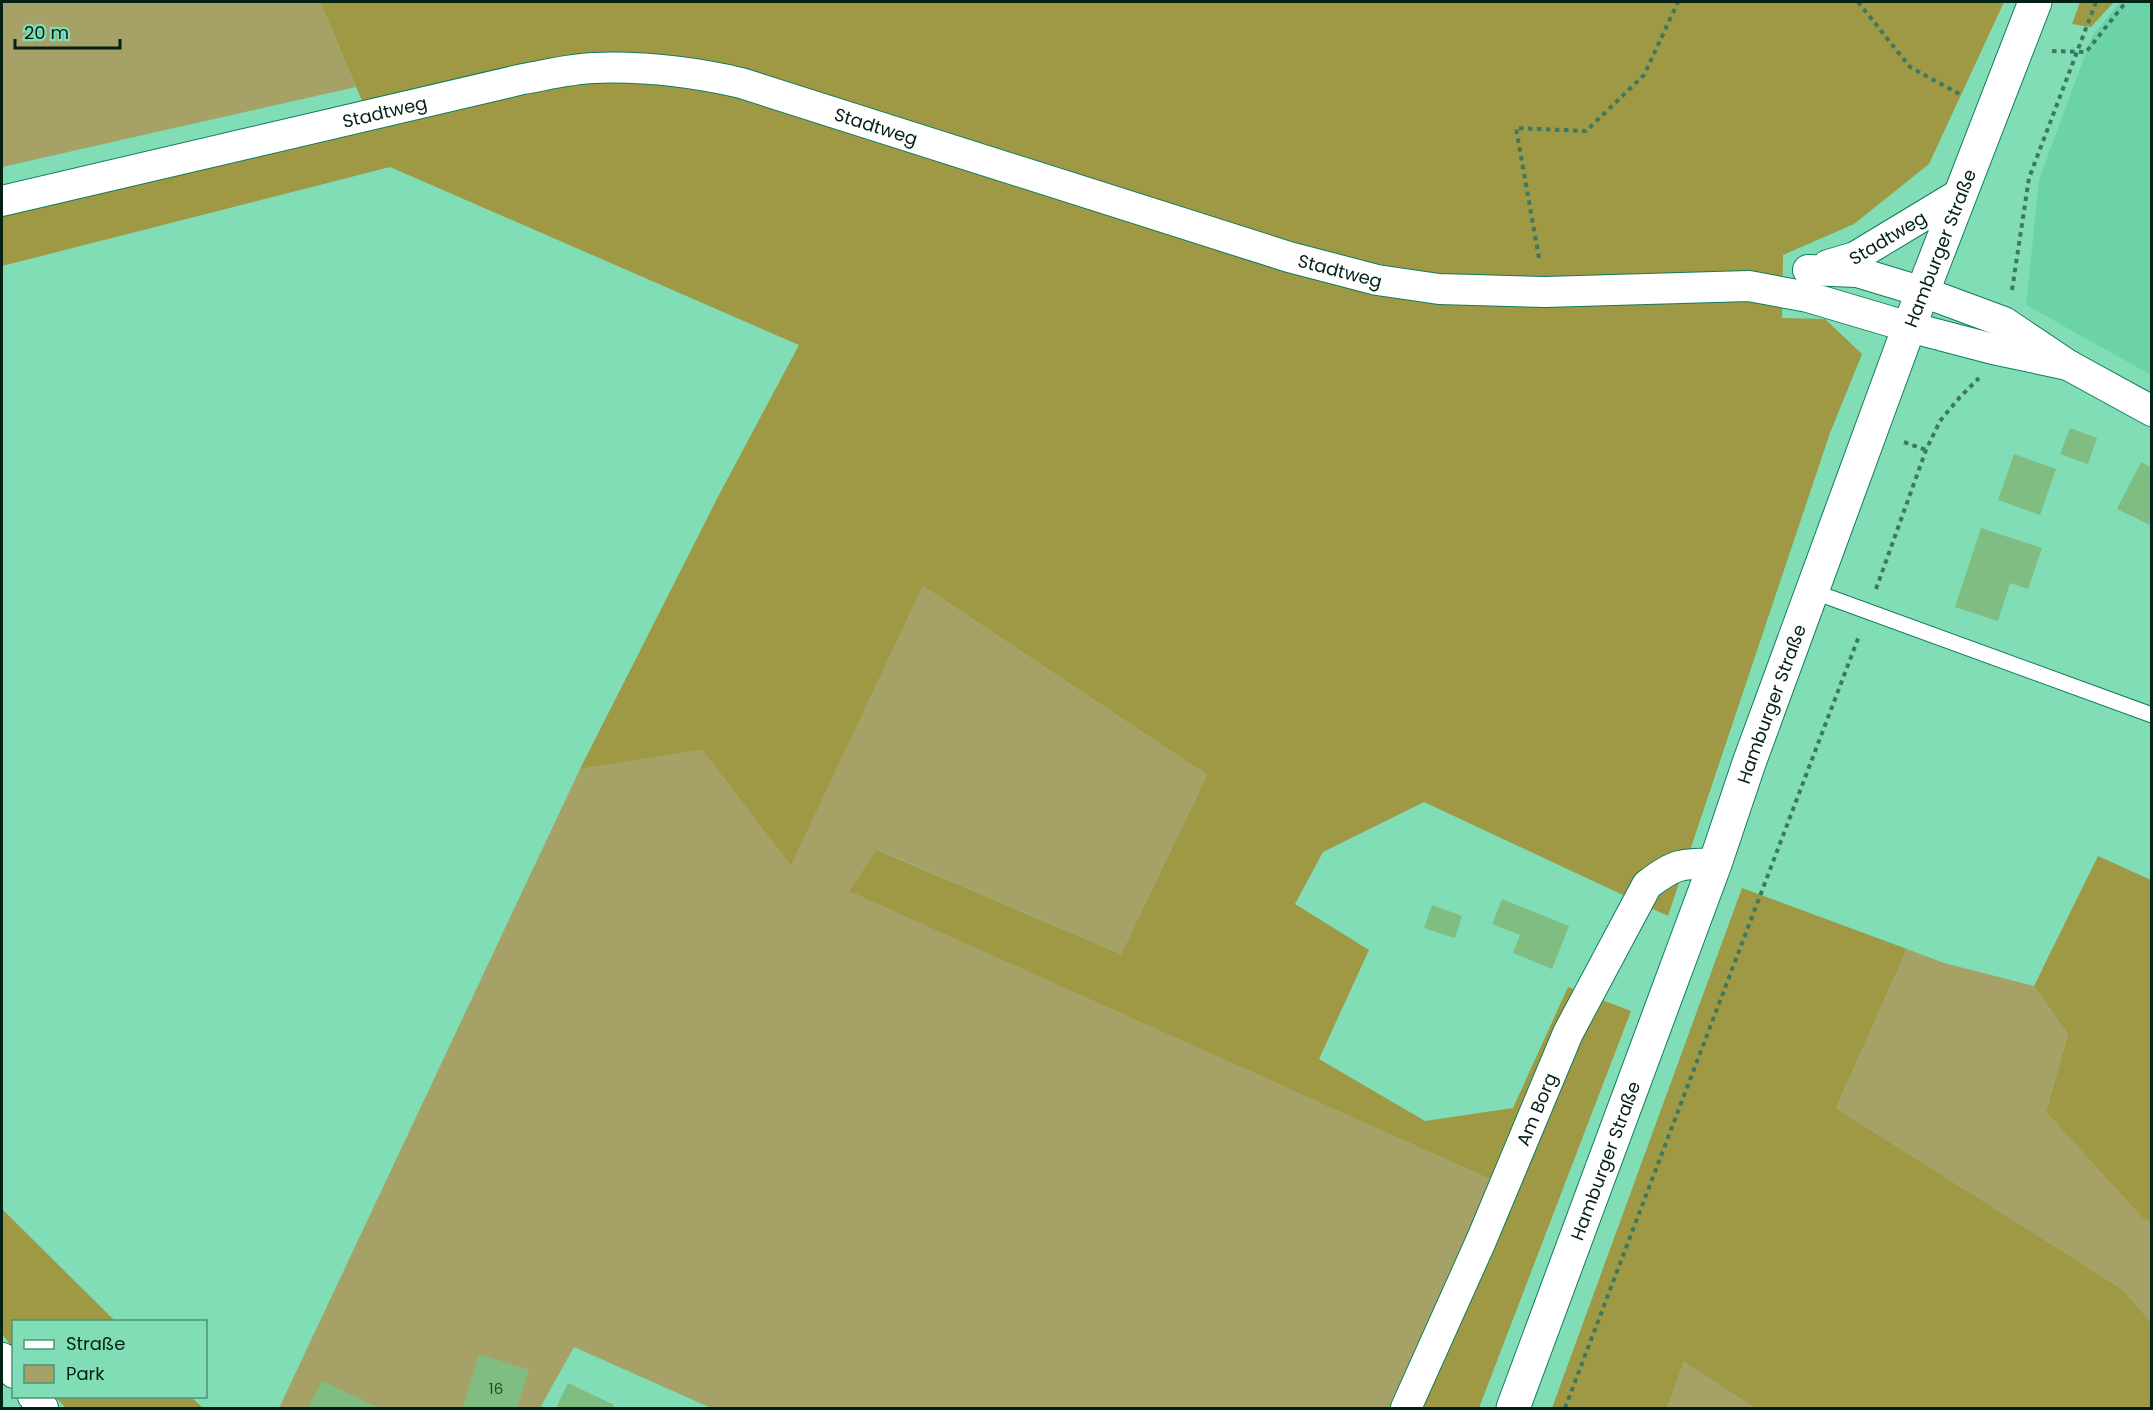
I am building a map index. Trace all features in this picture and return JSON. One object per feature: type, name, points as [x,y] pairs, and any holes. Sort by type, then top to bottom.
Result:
[{"type":"main road","name":"Hamburger Straße","points":[[1513,1408],[1715,864],[1749,763],[1909,327],[2035,2]]},
{"type":"street","name":"Stadtweg","points":[[2,201],[523,79],[592,68],[649,69],[696,73],[741,83],[1289,257],[1377,280],[1439,289],[1545,292],[1749,286],[1808,297],[1909,327],[1998,335]]},
{"type":"street","name":"Stadtweg","points":[[1749,286],[1855,257],[1961,193]]},
{"type":"street","name":"Stadtweg","points":[[1808,270],[1857,272],[1923,292],[1998,335]]},
{"type":"street","points":[[1998,335],[2068,365],[2151,411]]},
{"type":"street","name":"Am Borg","points":[[1406,1408],[1481,1241],[1568,1033],[1647,885],[1663,872],[1685,864],[1715,864]]},
{"type":"street","points":[[2,1358],[12,1370]]},
{"type":"lane","points":[[1812,591],[2151,715]]},
{"type":"path","points":[[1545,292],[1516,128],[1586,131],[1644,75],[1678,2]]},
{"type":"path","points":[[1858,2],[1910,67],[1993,112]]},
{"type":"path","points":[[1564,1408],[1869,611],[1926,450],[1940,421],[1983,373],[2011,301],[2030,178],[2096,2]]},
{"type":"path","points":[[2077,52],[2086,52],[2126,2]]},
{"type":"shaded area","points":[[320,2],[2004,2],[1929,164],[1854,224],[1783,255],[1782,318],[1825,319],[1862,354],[1830,433],[1668,916],[1424,802],[1323,852],[1295,904],[1369,950],[1319,1059],[1425,1121],[1513,1108],[1568,987],[1631,1011],[1479,1408],[1389,1408],[1492,1180],[849,891],[877,850],[1121,954],[1207,775],[923,586],[791,865],[702,750],[580,769],[720,493],[799,345],[390,167],[2,266],[2,214],[374,129]]},
{"type":"shaded area","points":[[2080,2],[2114,2],[2091,27],[2072,24]]},
{"type":"shaded area","points":[[2120,2],[2151,2],[2151,375],[2026,305],[2039,180],[2092,36]]},
{"type":"shaded area","points":[[2098,856],[2151,880],[2151,1221],[2143,1218],[2046,1112],[2068,1034],[2034,986]]},
{"type":"shaded area","points":[[1742,888],[1907,949],[1836,1108],[2122,1289],[2151,1322],[2151,1408],[1755,1408],[1684,1362],[1667,1408],[1552,1408]]},
{"type":"shaded area","points":[[2,1209],[114,1320],[12,1320],[12,1347],[2,1334]]},
{"type":"shaded area","points":[[56,1398],[192,1398],[203,1408],[66,1408]]},
{"type":"green space","points":[[2,2],[320,2],[356,87],[2,167]]},
{"type":"green space","points":[[923,586],[1207,775],[1121,954],[878,850],[850,891],[1492,1180],[1389,1408],[711,1408],[574,1347],[540,1408],[279,1408],[580,769],[702,750],[791,864]]},
{"type":"green space","points":[[1907,949],[1944,963],[2034,986],[2068,1034],[2046,1112],[2143,1217],[2151,1221],[2151,1322],[2122,1289],[1836,1108]]},
{"type":"green space","points":[[1684,1362],[1755,1408],[1667,1408]]},
{"type":"building","points":[[2070,428],[2097,438],[2088,464],[2060,454]]},
{"type":"building","points":[[2014,454],[2056,469],[2040,515],[1998,500]]},
{"type":"building","points":[[2141,462],[2152,468],[2152,526],[2117,509]]},
{"type":"building","points":[[1981,528],[2042,548],[2028,589],[2010,583],[1998,621],[1955,607]]},
{"type":"building","points":[[1502,899],[1569,926],[1552,969],[1513,953],[1520,935],[1492,924]]},
{"type":"building","points":[[1432,905],[1462,916],[1455,938],[1424,928]]},
{"type":"building","points":[[479,1354],[529,1370],[517,1408],[463,1406]]},
{"type":"building","points":[[322,1381],[379,1408],[308,1408]]},
{"type":"building","points":[[568,1383],[614,1405],[612,1408],[556,1408]]}]
